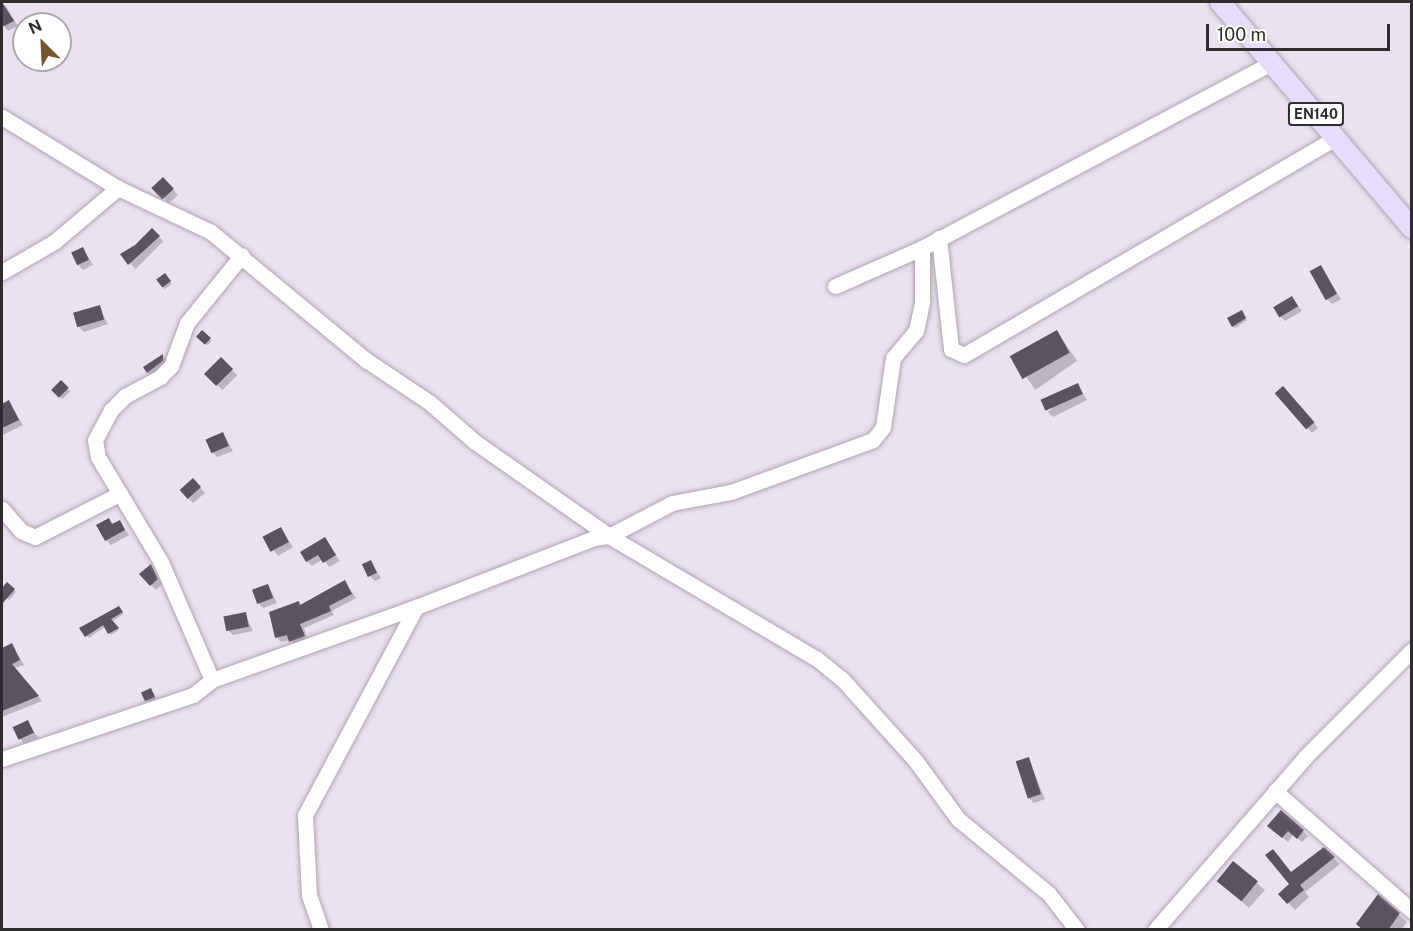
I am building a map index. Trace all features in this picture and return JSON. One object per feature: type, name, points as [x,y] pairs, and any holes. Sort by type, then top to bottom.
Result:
[{"type":"main road","name":"EN140","points":[[1220,2],[1412,228]]},
{"type":"street","points":[[835,286],[922,248],[1272,63]]},
{"type":"street","points":[[2,117],[118,188],[211,232],[242,255],[366,360],[609,536],[817,659],[842,680],[915,760],[958,819],[1049,894],[1077,930]]},
{"type":"street","points":[[939,238],[951,350],[964,355],[1335,138]]},
{"type":"street","points":[[2,272],[54,242],[118,188]]},
{"type":"street","points":[[2,759],[193,695],[212,680],[416,608],[594,538],[609,536],[672,503],[731,492],[873,440],[883,427],[893,358],[916,331],[922,302],[922,248]]},
{"type":"street","points":[[212,680],[161,562],[98,457],[95,440],[111,410],[125,396],[160,377],[171,366],[187,323],[242,255]]},
{"type":"street","points":[[2,510],[21,531],[34,537],[119,494]]},
{"type":"street","points":[[321,930],[309,895],[305,815],[416,608]]},
{"type":"street","points":[[1155,930],[1275,791],[1412,650]]},
{"type":"street","points":[[1275,791],[1412,911]]},
{"type":"building","points":[[2,2],[12,18],[12,22],[2,27]]},
{"type":"building","points":[[163,177],[174,189],[162,200],[151,188]]},
{"type":"building","points":[[152,228],[160,236],[128,265],[120,254],[135,245]]},
{"type":"building","points":[[83,247],[89,260],[77,265],[71,252]]},
{"type":"building","points":[[1321,265],[1337,294],[1326,300],[1310,271]]},
{"type":"building","points":[[165,273],[171,281],[162,288],[156,280]]},
{"type":"building","points":[[1292,296],[1298,306],[1279,318],[1273,307]]},
{"type":"building","points":[[100,305],[104,319],[77,327],[73,313]]},
{"type":"building","points":[[1242,310],[1246,318],[1232,327],[1227,318]]},
{"type":"building","points":[[202,330],[211,338],[205,345],[196,337]]},
{"type":"building","points":[[1057,330],[1070,353],[1022,379],[1010,356]]},
{"type":"building","points":[[163,354],[163,361],[147,373],[143,367]]},
{"type":"building","points":[[221,357],[233,369],[216,386],[204,374]]},
{"type":"building","points":[[61,380],[69,388],[59,398],[51,390]]},
{"type":"building","points":[[1078,383],[1083,394],[1045,411],[1041,400]]},
{"type":"building","points":[[1283,386],[1314,422],[1306,429],[1275,393]]},
{"type":"building","points":[[9,400],[19,420],[2,428],[2,404]]},
{"type":"building","points":[[223,432],[229,446],[211,453],[206,439]]},
{"type":"building","points":[[193,478],[201,487],[188,499],[180,490]]},
{"type":"building","points":[[109,518],[112,524],[120,520],[125,530],[105,541],[96,525]]},
{"type":"building","points":[[281,527],[289,542],[270,552],[262,537]]},
{"type":"building","points":[[325,537],[336,555],[323,563],[318,555],[306,562],[300,552]]},
{"type":"building","points":[[371,560],[377,573],[368,577],[362,564]]},
{"type":"building","points":[[151,564],[158,579],[150,586],[139,574]]},
{"type":"building","points":[[345,580],[352,594],[329,606],[331,611],[300,624],[305,636],[289,642],[287,635],[275,638],[269,612],[299,601],[300,605]]},
{"type":"building","points":[[7,582],[15,589],[2,604],[2,588]]},
{"type":"building","points":[[268,584],[273,598],[257,604],[252,590]]},
{"type":"building","points":[[119,606],[123,612],[111,619],[119,628],[108,634],[103,625],[85,637],[79,628]]},
{"type":"building","points":[[246,612],[249,627],[226,631],[223,616]]},
{"type":"building","points":[[12,643],[20,660],[12,664],[39,696],[2,711],[2,648]]},
{"type":"building","points":[[151,688],[155,697],[145,702],[141,692]]},
{"type":"building","points":[[28,720],[34,733],[19,740],[13,727]]},
{"type":"building","points":[[1029,757],[1041,794],[1028,798],[1016,761]]},
{"type":"building","points":[[1281,810],[1304,830],[1297,839],[1288,831],[1282,838],[1267,826]]},
{"type":"building","points":[[1324,847],[1335,857],[1300,885],[1304,890],[1287,904],[1278,894],[1289,884],[1265,855],[1273,849],[1291,872]]},
{"type":"building","points":[[1233,861],[1258,881],[1242,901],[1217,881]]},
{"type":"building","points":[[1378,894],[1400,913],[1388,930],[1363,930],[1356,924]]}]
